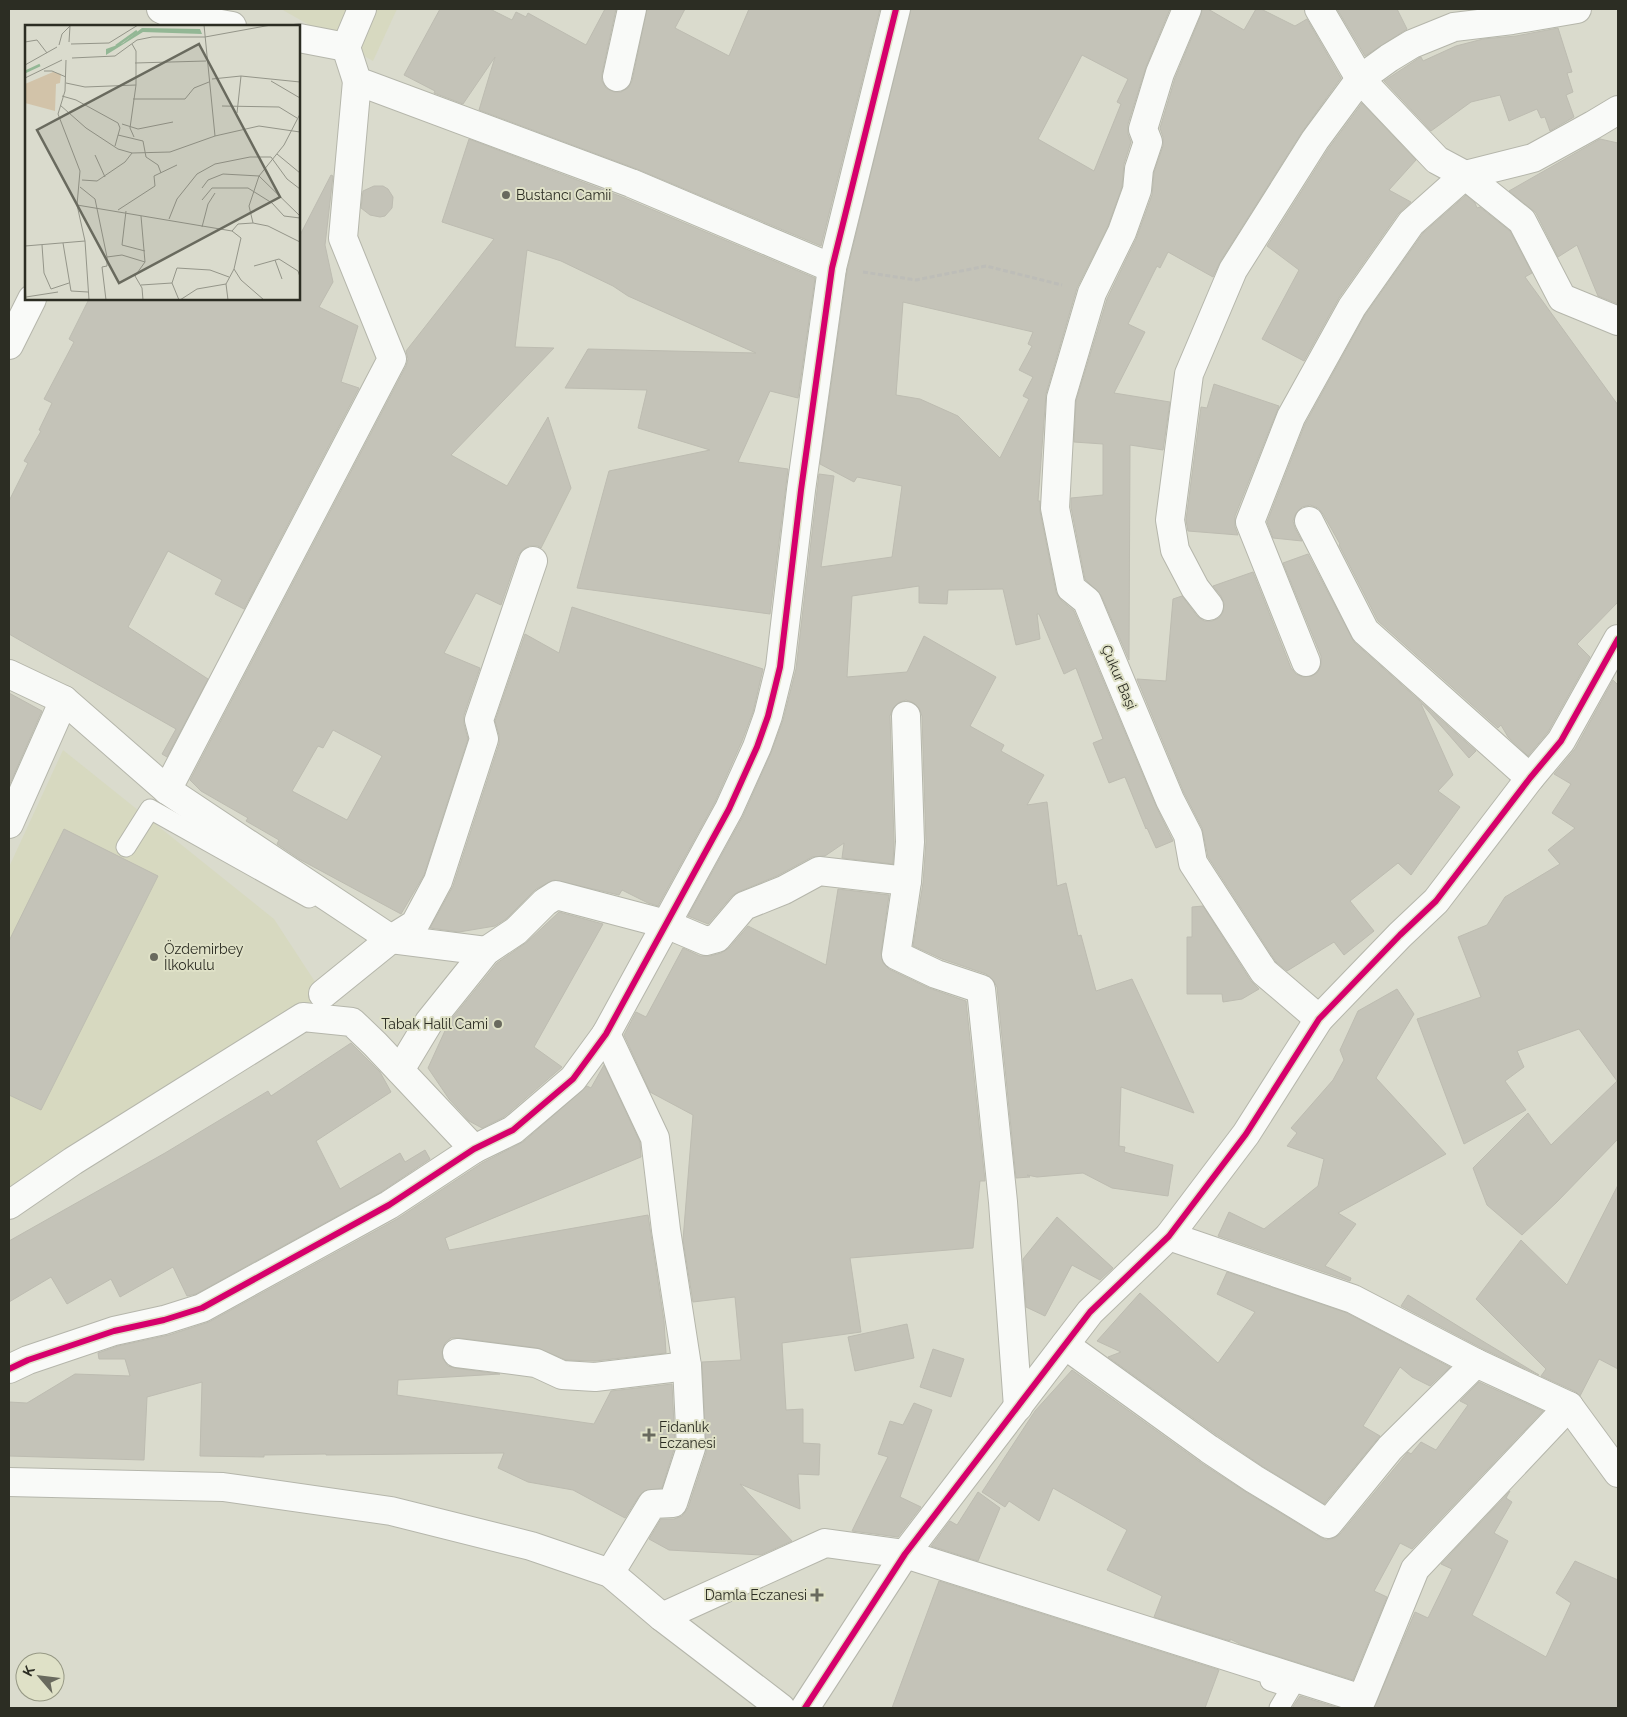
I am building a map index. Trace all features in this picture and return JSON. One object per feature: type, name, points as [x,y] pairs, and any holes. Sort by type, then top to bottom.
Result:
[{"type":"street","points":[[167,790],[392,359],[343,238],[357,81],[346,47],[362,9]]},
{"type":"street","points":[[617,77],[632,9]]},
{"type":"street","points":[[9,1369],[28,1360],[114,1331],[164,1320],[202,1308],[389,1205],[474,1148],[513,1130],[573,1079],[606,1034],[729,808],[757,747],[768,716],[780,667],[801,490],[832,268],[896,9]]},
{"type":"street","name":"Çukur Başi","points":[[1187,9],[1160,73],[1143,129],[1148,142],[1139,169],[1137,190],[1122,232],[1092,293],[1061,398],[1055,508],[1071,588],[1087,601],[1170,800],[1188,835],[1193,863],[1264,972],[1319,1020]]},
{"type":"street","points":[[1319,9],[1360,79],[1437,160],[1465,176],[1522,221],[1562,298],[1618,322]]},
{"type":"street","points":[[1209,606],[1195,588],[1175,550],[1170,520],[1189,374],[1233,270],[1315,140],[1360,79],[1412,44],[1454,27],[1577,9]]},
{"type":"street","points":[[169,17],[225,25]]},
{"type":"street","points":[[300,38],[346,47]]},
{"type":"street","points":[[357,81],[631,182],[832,268]]},
{"type":"street","points":[[1306,662],[1250,522],[1291,417],[1352,307],[1411,223],[1465,176],[1533,158],[1618,110]]},
{"type":"street","points":[[9,345],[32,300]]},
{"type":"street","points":[[1309,521],[1364,631],[1530,778]]},
{"type":"street","points":[[323,994],[391,938],[415,924],[438,881],[484,739],[479,720],[533,561]]},
{"type":"street","points":[[805,1708],[905,1554],[1090,1312],[1169,1236],[1246,1134],[1319,1020],[1400,935],[1436,902],[1530,778],[1561,741],[1618,639]]},
{"type":"street","points":[[9,674],[64,700],[167,790],[391,938],[486,951]]},
{"type":"street","points":[[9,824],[64,700]]},
{"type":"street","points":[[906,716],[910,842],[907,881],[896,955],[936,974],[981,989],[1003,1202],[1018,1407]]},
{"type":"street","points":[[400,1070],[429,1022],[486,951],[516,932],[545,902],[556,894],[666,924],[706,941],[717,938],[744,906],[784,890],[819,871],[907,881]]},
{"type":"street","points":[[9,1205],[73,1161],[303,1017],[352,1022],[474,1148]]},
{"type":"street","points":[[606,1034],[655,1138],[666,1230],[687,1366],[691,1448],[673,1503],[652,1504],[610,1573]]},
{"type":"street","points":[[1169,1236],[1353,1299],[1476,1363],[1569,1406],[1618,1473]]},
{"type":"street","points":[[1065,1345],[1209,1449],[1328,1524],[1390,1448],[1476,1363]]},
{"type":"street","points":[[457,1353],[536,1363],[562,1375],[595,1377],[687,1366]]},
{"type":"street","points":[[662,1617],[825,1543],[905,1554],[1371,1704],[1415,1569],[1569,1406]]},
{"type":"street","points":[[9,1482],[223,1487],[391,1511],[532,1546],[610,1573],[662,1617],[781,1708]]},
{"type":"lane","points":[[126,847],[150,809],[327,909],[391,938]]},
{"type":"lane","points":[[1257,1676],[1291,1688],[1279,1708]]},
{"type":"path","points":[[832,268],[916,280],[986,266],[1092,293]]},
{"type":"shaded area","points":[[281,9],[397,9],[373,61]]},
{"type":"shaded area","name":"Özdemirbey İlkokulu","points":[[63,750],[274,919],[323,994],[9,1187],[9,867]]},
{"type":"building","points":[[440,9],[490,9],[512,20],[516,12],[526,17],[528,13],[586,45],[605,9],[616,9],[602,81],[606,88],[614,92],[621,92],[628,88],[632,81],[647,9],[685,9],[675,28],[729,56],[749,9],[880,9],[821,246],[637,169],[479,110],[495,57],[463,104],[434,93],[435,91],[404,75]]},
{"type":"building","points":[[911,9],[1170,9],[1146,67],[1128,124],[1128,134],[1131,142],[1124,164],[1122,187],[1108,226],[1077,288],[1046,394],[1038,501],[1040,501],[1040,511],[1056,592],[1061,600],[1074,611],[1156,806],[1173,841],[1156,848],[1146,829],[1125,777],[1109,783],[1093,743],[1103,739],[1076,668],[1064,674],[1039,614],[1037,614],[1040,639],[1016,645],[1003,589],[948,590],[947,604],[919,603],[919,586],[852,596],[847,677],[907,672],[924,636],[996,677],[970,726],[1004,745],[1001,751],[1044,775],[1027,805],[1047,802],[1057,886],[1066,883],[1078,936],[1081,935],[1096,991],[1132,979],[1194,1113],[1121,1087],[1119,1146],[1125,1147],[1124,1152],[1173,1165],[1168,1196],[1112,1188],[1083,1173],[1037,1177],[1027,1175],[1030,1177],[1016,1178],[997,987],[986,974],[942,959],[913,946],[923,883],[926,842],[922,716],[919,708],[914,703],[906,700],[898,703],[893,708],[890,716],[893,864],[842,858],[844,843],[825,856],[812,857],[777,876],[738,892],[732,896],[708,924],[688,916],[743,816],[771,753],[783,720],[796,669],[819,474],[834,476],[821,567],[892,557],[902,486],[857,477],[854,482],[820,464],[847,271]],"holes":[[[1082,55],[1128,79],[1117,102],[1121,104],[1094,171],[1038,139]],[[903,302],[1033,332],[1028,344],[1032,346],[1019,370],[1033,377],[1023,396],[1029,399],[1000,458],[958,416],[920,399],[896,395]]]},
{"type":"building","points":[[1202,9],[1208,9],[1244,30],[1256,9],[1261,9],[1295,26],[1307,19],[1341,78],[1302,132],[1220,262],[1213,277],[1168,252],[1160,268],[1157,266],[1128,324],[1145,332],[1114,393],[1170,402],[1163,450],[1130,445],[1129,660],[1101,595],[1085,579],[1071,507],[1071,498],[1103,495],[1103,444],[1074,442],[1076,401],[1107,299],[1136,239],[1152,195],[1154,172],[1163,146],[1160,128],[1175,78]]},
{"type":"building","points":[[1337,9],[1397,9],[1407,29],[1365,56]]},
{"type":"building","points":[[1558,28],[1572,72],[1567,73],[1573,92],[1566,95],[1574,117],[1550,131],[1545,117],[1541,118],[1537,109],[1509,121],[1500,95],[1471,102],[1431,131],[1384,81],[1421,57],[1423,61],[1456,46],[1483,39],[1516,36]]},
{"type":"building","points":[[1362,103],[1416,160],[1389,190],[1411,202],[1398,214],[1339,298],[1304,361],[1262,339],[1299,270],[1267,246],[1328,149]]},
{"type":"building","points":[[469,139],[625,198],[815,278],[798,398],[770,391],[738,462],[788,469],[770,614],[577,588],[609,471],[710,450],[638,428],[647,390],[565,388],[588,349],[756,353],[628,296],[613,286],[561,261],[527,250],[515,347],[554,348],[451,455],[507,486],[548,417],[571,488],[541,548],[529,546],[523,549],[518,556],[501,605],[476,593],[444,653],[480,668],[464,715],[468,739],[424,875],[401,914],[299,859],[277,844],[279,840],[246,821],[248,818],[201,791],[190,780],[406,366],[408,359],[406,351],[494,239],[442,222]],"holes":[[[333,730],[382,756],[347,820],[292,791],[318,746],[323,748]]]},
{"type":"building","points":[[1600,139],[1618,143],[1618,304],[1598,296],[1577,245],[1558,257],[1536,213],[1509,191]]},
{"type":"building","points":[[331,175],[333,176],[325,245],[333,282],[319,307],[358,326],[341,382],[359,388],[244,609],[215,594],[222,580],[168,551],[128,627],[208,679],[167,757],[162,754],[176,729],[9,634],[9,501],[28,463],[24,461],[41,431],[39,430],[52,403],[44,399],[74,342],[69,339],[88,300],[300,300],[300,235]]},
{"type":"building","points":[[374,186],[383,186],[388,189],[393,197],[392,208],[385,216],[370,215],[361,208],[363,191]]},
{"type":"building","points":[[1466,195],[1475,203],[1477,208],[1480,207],[1510,231],[1532,273],[1525,277],[1618,405],[1618,602],[1577,644],[1590,657],[1548,732],[1528,756],[1508,737],[1501,725],[1498,728],[1378,621],[1340,544],[1318,508],[1310,505],[1302,507],[1296,513],[1293,521],[1302,541],[1273,538],[1267,522],[1305,424],[1365,315],[1423,233]]},
{"type":"building","points":[[1214,384],[1279,406],[1235,516],[1235,527],[1238,535],[1188,531],[1186,520],[1201,407],[1207,408]]},
{"type":"building","points":[[1308,554],[1354,642],[1476,751],[1469,758],[1421,704],[1453,775],[1438,791],[1460,807],[1411,875],[1398,863],[1350,901],[1374,931],[1344,955],[1334,942],[1287,971],[1276,962],[1208,857],[1202,828],[1184,793],[1137,679],[1166,681],[1173,599],[1182,596],[1197,616],[1204,621],[1212,621],[1219,618],[1223,612],[1224,604],[1221,596],[1213,586],[1253,572],[1291,668],[1296,674],[1303,677],[1312,676],[1318,672],[1321,665],[1321,656],[1283,563]]},
{"type":"building","points":[[572,607],[763,669],[753,712],[742,741],[715,802],[658,906],[622,890],[619,895],[554,880],[536,889],[506,919],[495,926],[459,932],[430,928],[453,886],[499,744],[499,735],[495,721],[525,634],[559,653]]},
{"type":"building","points":[[1613,680],[1618,685],[1618,1139],[1522,1235],[1487,1205],[1473,1168],[1528,1113],[1551,1145],[1617,1081],[1579,1029],[1517,1051],[1524,1067],[1505,1081],[1526,1110],[1464,1144],[1417,1019],[1481,997],[1458,937],[1487,925],[1505,897],[1560,864],[1548,850],[1575,828],[1552,813],[1571,784],[1554,774],[1575,749]]},
{"type":"building","points":[[9,693],[42,711],[9,786]]},
{"type":"building","points":[[64,829],[158,876],[41,1110],[9,1095],[9,941]]},
{"type":"building","points":[[838,889],[889,895],[881,953],[883,963],[889,969],[929,988],[966,1001],[985,1181],[980,1181],[973,1248],[850,1258],[861,1332],[782,1343],[786,1410],[803,1409],[803,1443],[820,1444],[819,1475],[798,1474],[800,1509],[740,1484],[792,1541],[761,1555],[669,1550],[649,1539],[661,1519],[674,1519],[682,1516],[688,1508],[706,1453],[702,1362],[741,1360],[735,1297],[693,1302],[683,1240],[693,1115],[650,1092],[624,1035],[636,1012],[646,1017],[683,948],[700,956],[721,953],[729,948],[748,926],[826,965]]},
{"type":"building","points":[[1203,906],[1251,981],[1259,989],[1242,999],[1223,1002],[1222,994],[1187,994],[1187,937],[1192,937],[1192,907]]},
{"type":"building","name":"Tabak Halil Cami","points":[[559,912],[603,924],[534,1047],[562,1067],[504,1117],[482,1128],[469,1121],[449,1099],[428,1068],[449,1022],[497,963],[527,942]]},
{"type":"building","points":[[1397,989],[1414,1014],[1376,1078],[1446,1154],[1338,1213],[1356,1224],[1325,1266],[1351,1278],[1350,1281],[1218,1236],[1229,1212],[1264,1229],[1318,1186],[1324,1159],[1287,1146],[1297,1133],[1291,1128],[1333,1080],[1344,1060],[1340,1050],[1358,1011]]},
{"type":"building","points":[[351,1043],[380,1072],[391,1092],[316,1141],[340,1189],[400,1153],[405,1162],[425,1150],[430,1159],[381,1192],[196,1294],[187,1296],[173,1267],[120,1297],[111,1279],[67,1304],[51,1277],[9,1302],[9,1241],[165,1153],[268,1091],[271,1096]]},
{"type":"building","points":[[604,1065],[640,1142],[641,1157],[445,1238],[449,1250],[648,1215],[664,1321],[666,1353],[595,1361],[566,1360],[538,1348],[451,1338],[445,1343],[442,1352],[443,1359],[448,1366],[500,1374],[398,1380],[397,1395],[594,1424],[611,1391],[672,1384],[675,1446],[662,1488],[644,1491],[625,1518],[573,1490],[528,1482],[498,1468],[504,1453],[264,1455],[264,1457],[200,1456],[202,1382],[147,1397],[144,1460],[9,1456],[9,1402],[27,1403],[75,1374],[130,1376],[125,1359],[99,1359],[98,1353],[118,1346],[169,1335],[209,1322],[397,1219],[482,1163],[523,1142],[587,1086],[591,1088]]},
{"type":"building","points":[[1618,1185],[1618,1369],[1599,1359],[1580,1396],[1576,1392],[1541,1376],[1546,1369],[1476,1299],[1521,1240],[1567,1285]]},
{"type":"building","points":[[1057,1217],[1113,1268],[1100,1280],[1072,1265],[1045,1316],[1026,1307],[1023,1259]]},
{"type":"building","points":[[1227,1272],[1347,1313],[1450,1367],[1430,1386],[1412,1377],[1400,1367],[1363,1426],[1380,1436],[1324,1504],[1218,1436],[1108,1357],[1121,1352],[1097,1341],[1140,1293],[1218,1363],[1255,1312],[1217,1294]]},
{"type":"building","points":[[1408,1295],[1539,1375],[1483,1349],[1401,1306]]},
{"type":"building","points":[[907,1324],[914,1358],[855,1371],[848,1337]]},
{"type":"building","points":[[933,1349],[964,1359],[951,1397],[920,1387]]},
{"type":"building","points":[[1072,1370],[1200,1462],[1326,1540],[1340,1534],[1408,1452],[1411,1454],[1421,1442],[1436,1450],[1468,1405],[1460,1401],[1479,1382],[1543,1411],[1412,1549],[1400,1543],[1374,1591],[1387,1597],[1353,1680],[1242,1645],[1230,1639],[1230,1641],[1154,1617],[1162,1596],[1107,1570],[1127,1530],[1053,1488],[1039,1521],[1009,1501],[1005,1507],[982,1492],[1035,1411]]},
{"type":"building","points":[[914,1403],[932,1410],[900,1497],[921,1507],[898,1537],[852,1531],[888,1457],[878,1454],[890,1421],[903,1425]]},
{"type":"building","points":[[1510,1491],[1506,1498],[1512,1502],[1494,1533],[1508,1541],[1472,1615],[1546,1657],[1571,1603],[1556,1593],[1575,1561],[1618,1580],[1618,1708],[1374,1708],[1415,1612],[1428,1618],[1452,1569],[1441,1564]]},
{"type":"building","points":[[978,1492],[1000,1508],[978,1561],[931,1546],[950,1521],[957,1525]]},
{"type":"building","points":[[939,1581],[1219,1670],[1205,1708],[892,1708]]},
{"type":"building","points":[[1300,1696],[1339,1708],[1292,1708]]},
{"type":"cycle path","points":[[9,1369],[28,1360],[114,1331],[164,1320],[202,1308],[389,1205],[474,1149],[513,1130],[573,1079],[606,1034],[729,809],[757,747],[768,716],[780,667],[801,490],[832,268],[896,9]]},
{"type":"cycle path","points":[[805,1708],[905,1554],[1090,1312],[1169,1236],[1246,1134],[1319,1019],[1400,935],[1436,901],[1530,778],[1561,741],[1618,639]]},
{"type":"place","name":"Bustancı Camii","points":[[506,195]]},
{"type":"place","name":"Özdemirbey İlkokulu","points":[[154,957]]},
{"type":"place","name":"Tabak Halil Cami","points":[[498,1024]]},
{"type":"place","name":"Fidanlık Eczanesi","points":[[649,1435]]},
{"type":"place","name":"Damla Eczanesi","points":[[817,1595]]}]
